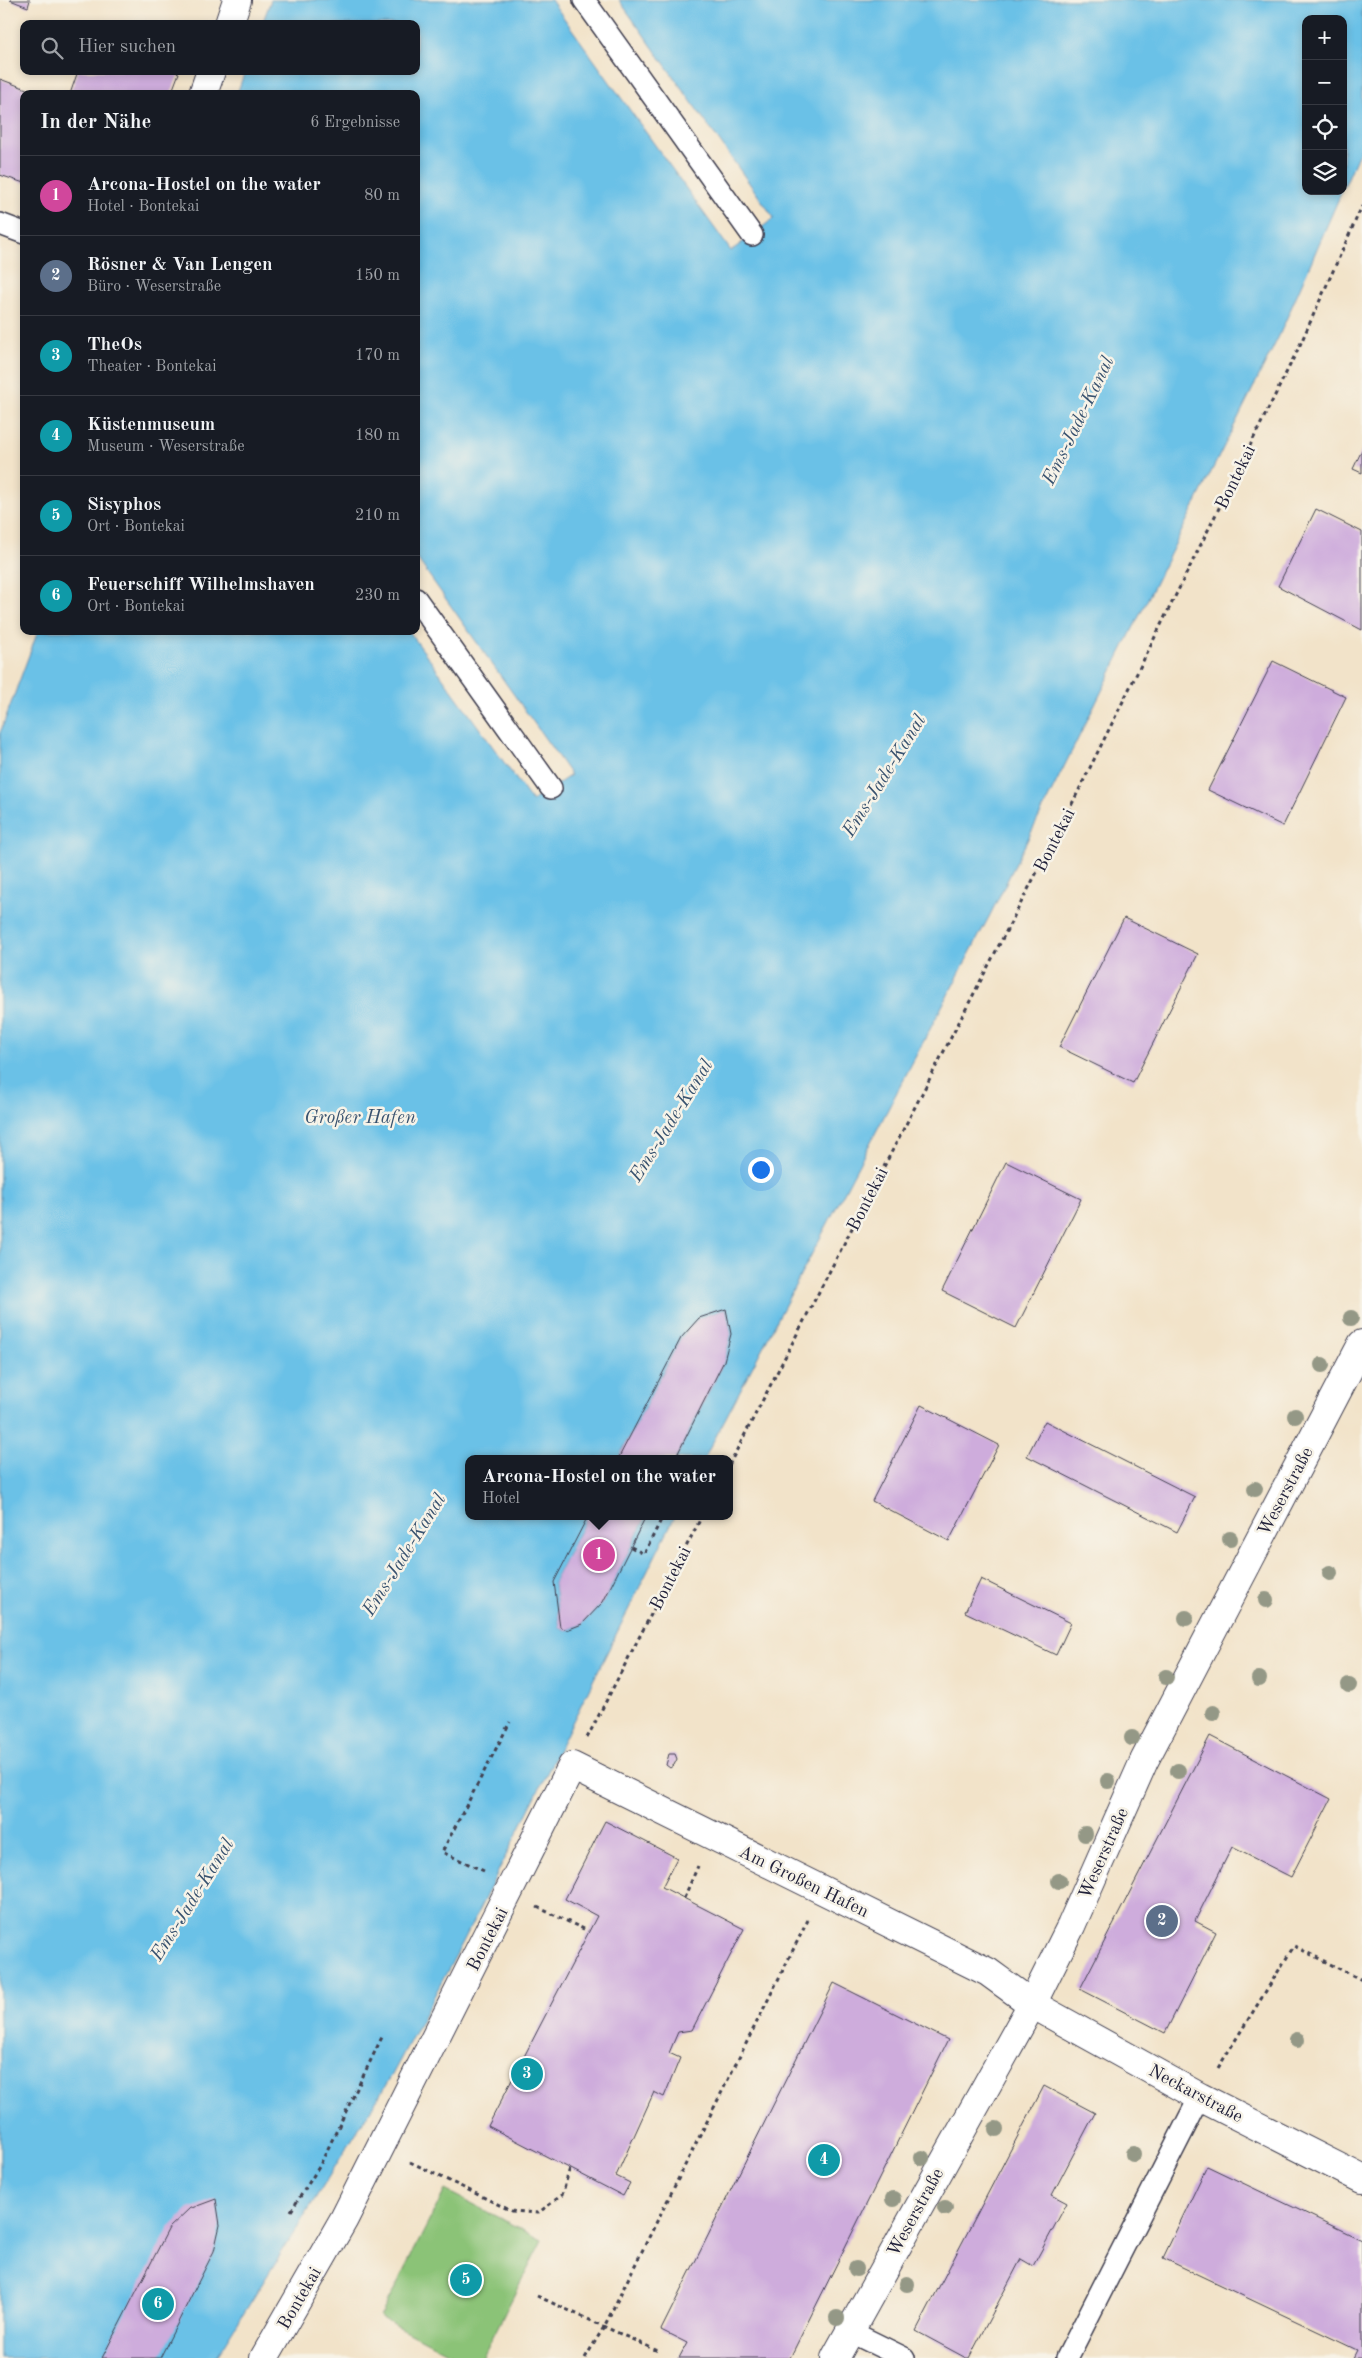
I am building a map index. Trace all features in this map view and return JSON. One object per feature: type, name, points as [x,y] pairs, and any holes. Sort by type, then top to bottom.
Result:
[{"type":"street","points":[[230,20],[237,0]]},
{"type":"street","points":[[204,90],[210,75]]},
{"type":"street","name":"Weserstraße","points":[[835,2358],[1032,2004],[1070,1926],[1144,1761],[1362,1344]]},
{"type":"street","name":"Am Großen Hafen","points":[[572,1766],[988,1972],[1032,2004]]},
{"type":"street","name":"Bontekai","points":[[264,2358],[344,2220],[512,1889],[572,1766]]},
{"type":"street","name":"Neckarstraße","points":[[1032,2004],[1200,2097],[1362,2179]]},
{"type":"lane","points":[[584,0],[752,235]]},
{"type":"lane","points":[[0,224],[20,232]]},
{"type":"lane","points":[[420,605],[551,788]]},
{"type":"lane","points":[[1067,2358],[1200,2097]]},
{"type":"lane","points":[[849,2331],[904,2358]]},
{"type":"path","name":"Bontekai","points":[[733,1457],[1063,822],[1300,345],[1362,206]]},
{"type":"path","points":[[631,1547],[644,1554],[660,1520]]},
{"type":"path","name":"Bontekai","points":[[572,1766],[700,1520]]},
{"type":"path","points":[[510,1722],[442,1852],[588,1931]]},
{"type":"path","points":[[585,2358],[604,2326],[822,1890]]},
{"type":"path","points":[[1200,2097],[1294,1946],[1362,1980]]},
{"type":"path","points":[[291,2211],[319,2167],[383,2035]]},
{"type":"path","points":[[380,2148],[512,2211],[538,2212],[562,2195],[570,2168]]},
{"type":"path","points":[[537,2296],[660,2352]]},
{"type":"green space","points":[[445,2190],[542,2240],[482,2358],[459,2358],[380,2317]]},
{"type":"water","name":"Großer Hafen","points":[[271,0],[551,0],[731,251],[774,218],[619,0],[1362,0],[1362,146],[1347,180],[1347,15],[1302,15],[1302,195],[1340,195],[1279,336],[990,915],[706,1455],[677,1455],[724,1361],[731,1334],[726,1309],[699,1318],[681,1338],[620,1455],[465,1455],[465,1520],[586,1520],[554,1582],[560,1627],[567,1630],[582,1624],[603,1602],[644,1520],[673,1520],[463,1942],[392,2075],[216,2358],[0,2358],[0,733],[37,635],[412,635],[532,801],[571,775],[420,563],[420,90],[238,90],[244,75],[420,75],[420,20],[264,20]]},
{"type":"building","points":[[10,0],[30,0],[28,7]]},
{"type":"building","points":[[77,75],[178,75],[173,90],[71,90]]},
{"type":"building","points":[[0,79],[29,90],[20,90],[20,182],[0,175]]},
{"type":"building","points":[[1362,450],[1362,473],[1353,469]]},
{"type":"building","points":[[1316,509],[1362,532],[1362,630],[1278,586]]},
{"type":"building","points":[[1273,661],[1346,697],[1283,826],[1208,790]]},
{"type":"building","points":[[1124,918],[1198,954],[1133,1083],[1059,1047]]},
{"type":"building","points":[[1006,1162],[1081,1199],[1016,1328],[942,1291]]},
{"type":"building","points":[[726,1309],[731,1334],[724,1361],[677,1455],[620,1455],[681,1338],[699,1318]]},
{"type":"building","points":[[921,1405],[999,1445],[949,1541],[872,1501]]},
{"type":"building","points":[[1045,1421],[1195,1497],[1177,1532],[1027,1456]]},
{"type":"building","points":[[586,1520],[644,1520],[603,1602],[582,1624],[567,1630],[560,1627],[554,1582]]},
{"type":"building","points":[[981,1579],[1071,1623],[1056,1655],[965,1612]]},
{"type":"building","points":[[1210,1736],[1331,1799],[1291,1877],[1232,1847],[1195,1921],[1216,1932],[1165,2033],[1080,1989]]},
{"type":"building","points":[[669,1754],[675,1754],[677,1759],[670,1768],[666,1765]]},
{"type":"building","points":[[605,1821],[677,1858],[662,1887],[744,1929],[692,2030],[678,2032],[669,2053],[680,2058],[664,2097],[654,2092],[616,2176],[630,2183],[623,2196],[488,2126],[597,1916],[565,1899]]},
{"type":"building","points":[[834,1983],[948,2040],[790,2358],[679,2358],[687,2343],[661,2330]]},
{"type":"building","points":[[1044,2086],[1095,2113],[1052,2195],[1067,2203],[1033,2266],[1021,2259],[969,2358],[966,2358],[916,2331]]},
{"type":"building","points":[[1207,2166],[1362,2240],[1362,2358],[1353,2358],[1357,2350],[1163,2258]]},
{"type":"building","points":[[216,2199],[220,2225],[214,2251],[160,2358],[102,2358],[169,2228],[189,2209]]},
{"type":"place","name":"Arcona-Hostel on the water","points":[[599,1555]]},
{"type":"place","name":"Rösner & Van Lengen","points":[[1162,1921]]},
{"type":"place","name":"TheOs","points":[[527,2074]]},
{"type":"place","name":"Küstenmuseum","points":[[824,2160]]},
{"type":"place","name":"Sisyphos","points":[[466,2280]]},
{"type":"place","name":"Feuerschiff Wilhelmshaven","points":[[158,2304]]},
{"type":"water label","name":"Ems-Jade-Kanal","points":[[1077,420]]},
{"type":"water label","name":"Ems-Jade-Kanal","points":[[883,775]]},
{"type":"water label","name":"Ems-Jade-Kanal","points":[[670,1120]]},
{"type":"water label","name":"Ems-Jade-Kanal","points":[[403,1554]]},
{"type":"water label","name":"Ems-Jade-Kanal","points":[[191,1899]]}]
